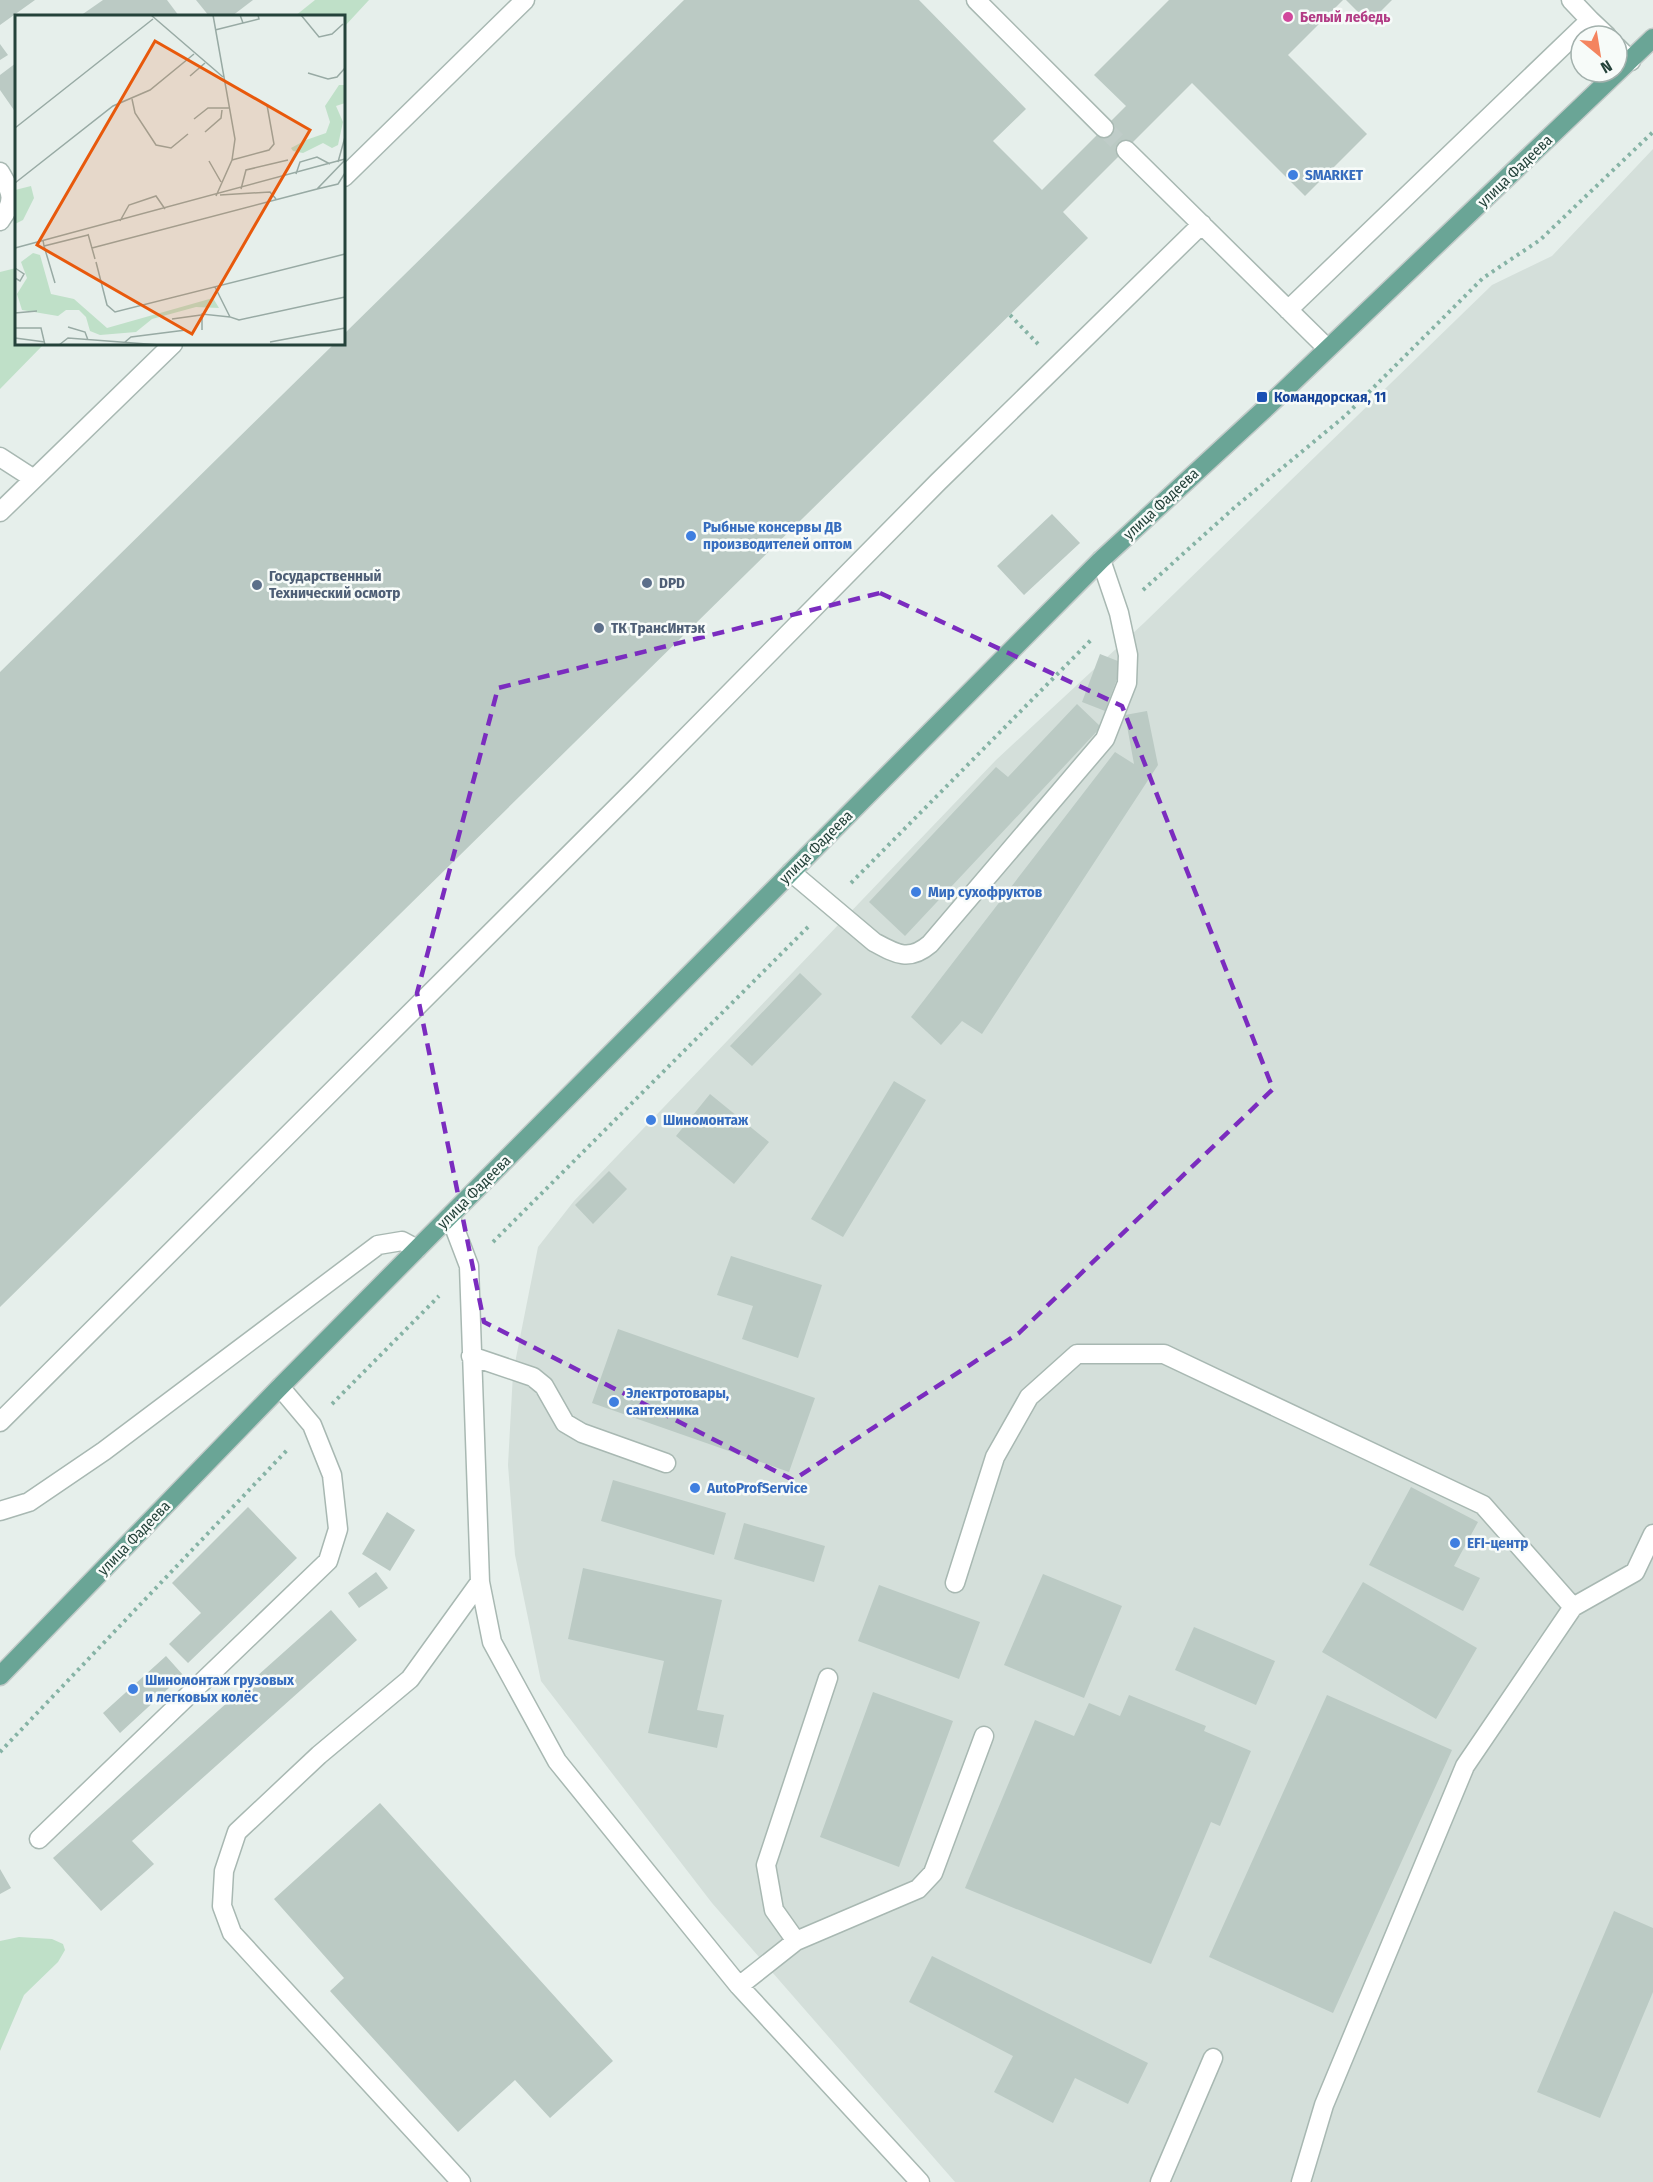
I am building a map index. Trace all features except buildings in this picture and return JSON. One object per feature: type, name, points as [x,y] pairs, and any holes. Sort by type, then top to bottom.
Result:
[{"type":"main road","name":"улица Фадеева","points":[[0,1676],[280,1387],[1101,560],[1653,38]]},
{"type":"street","points":[[345,176],[525,0]]},
{"type":"street","points":[[976,0],[1104,128]]},
{"type":"street","points":[[1571,0],[1594,24]]},
{"type":"street","points":[[1288,310],[1590,20]]},
{"type":"street","points":[[1126,150],[1327,348]]},
{"type":"street","points":[[0,172],[14,193],[11,207],[0,221]]},
{"type":"street","points":[[0,1422],[1058,364],[1202,224]]},
{"type":"street","points":[[0,512],[172,345]]},
{"type":"street","points":[[0,457],[34,479]]},
{"type":"street","points":[[791,872],[874,942],[885,948],[903,955],[918,954],[930,944],[1105,740],[1126,683],[1128,655],[1119,613],[1101,560]]},
{"type":"street","points":[[450,1216],[469,1266],[480,1582],[492,1642],[557,1761],[739,1986],[920,2182]]},
{"type":"street","points":[[0,1511],[29,1502],[104,1451],[378,1245],[402,1241],[417,1249]]},
{"type":"street","points":[[955,1583],[995,1457],[1029,1397],[1077,1354],[1164,1354],[1484,1505],[1573,1607]]},
{"type":"street","points":[[471,1356],[533,1377],[544,1386],[565,1424],[582,1433],[666,1463]]},
{"type":"street","points":[[39,1839],[328,1562],[338,1529],[332,1475],[312,1425],[280,1387]]},
{"type":"street","points":[[1301,2182],[1324,2105],[1465,1766],[1573,1607],[1635,1572],[1653,1534]]},
{"type":"street","points":[[461,2182],[232,1933],[222,1906],[224,1871],[237,1832],[319,1755],[410,1679],[480,1582]]},
{"type":"street","points":[[796,1941],[774,1910],[765,1865],[828,1678]]},
{"type":"street","points":[[739,1986],[796,1941],[900,1899],[918,1889],[933,1874],[984,1736]]},
{"type":"street","points":[[1160,2182],[1213,2058]]},
{"type":"path","points":[[0,1752],[312,1425],[582,1151],[768,971],[831,904],[1119,613],[1235,507],[1345,416],[1483,278],[1540,240],[1653,132]]},
{"type":"path","points":[[1010,315],[1058,364]]},
{"type":"highlighted area","points":[[880,593],[1122,706],[1273,1089],[1019,1333],[793,1480],[484,1322],[417,993],[498,688]]},
{"type":"shaded area","points":[[1653,149],[1653,2182],[955,2182],[712,1903],[541,1681],[515,1555],[508,1465],[513,1373],[538,1247],[574,1201],[996,760],[1145,622],[1492,285],[1552,256]]},
{"type":"green space","points":[[315,0],[369,0],[345,26],[345,15],[296,15]]},
{"type":"green space","points":[[15,268],[15,345],[43,345],[0,389],[0,272]]},
{"type":"green space","points":[[19,1937],[52,1939],[63,1944],[65,1950],[58,1962],[24,1995],[0,2051],[0,1941]]},
{"type":"tunnel","points":[[1104,128],[1126,150]]},
{"type":"place","name":"Белый лебедь","points":[[1288,17]]},
{"type":"place","name":"SMARKET","points":[[1293,175]]},
{"type":"place","name":"Командорская, 11","points":[[1262,397]]},
{"type":"place","name":"Рыбные консервы ДВ производителей оптом","points":[[691,536]]},
{"type":"place","name":"DPD","points":[[647,583]]},
{"type":"place","name":"Государственный Технический осмотр","points":[[257,585]]},
{"type":"place","name":"ТК ТрансИнтэк","points":[[599,628]]},
{"type":"place","name":"Мир сухофруктов","points":[[916,892]]},
{"type":"place","name":"Шиномонтаж","points":[[651,1120]]},
{"type":"place","name":"Электротовары, сантехника","points":[[614,1402]]},
{"type":"place","name":"AutoProfService","points":[[695,1488]]},
{"type":"place","name":"EFI-центр","points":[[1455,1543]]},
{"type":"place","name":"Шиномонтаж грузовых и легковых колёс","points":[[133,1689]]}]
